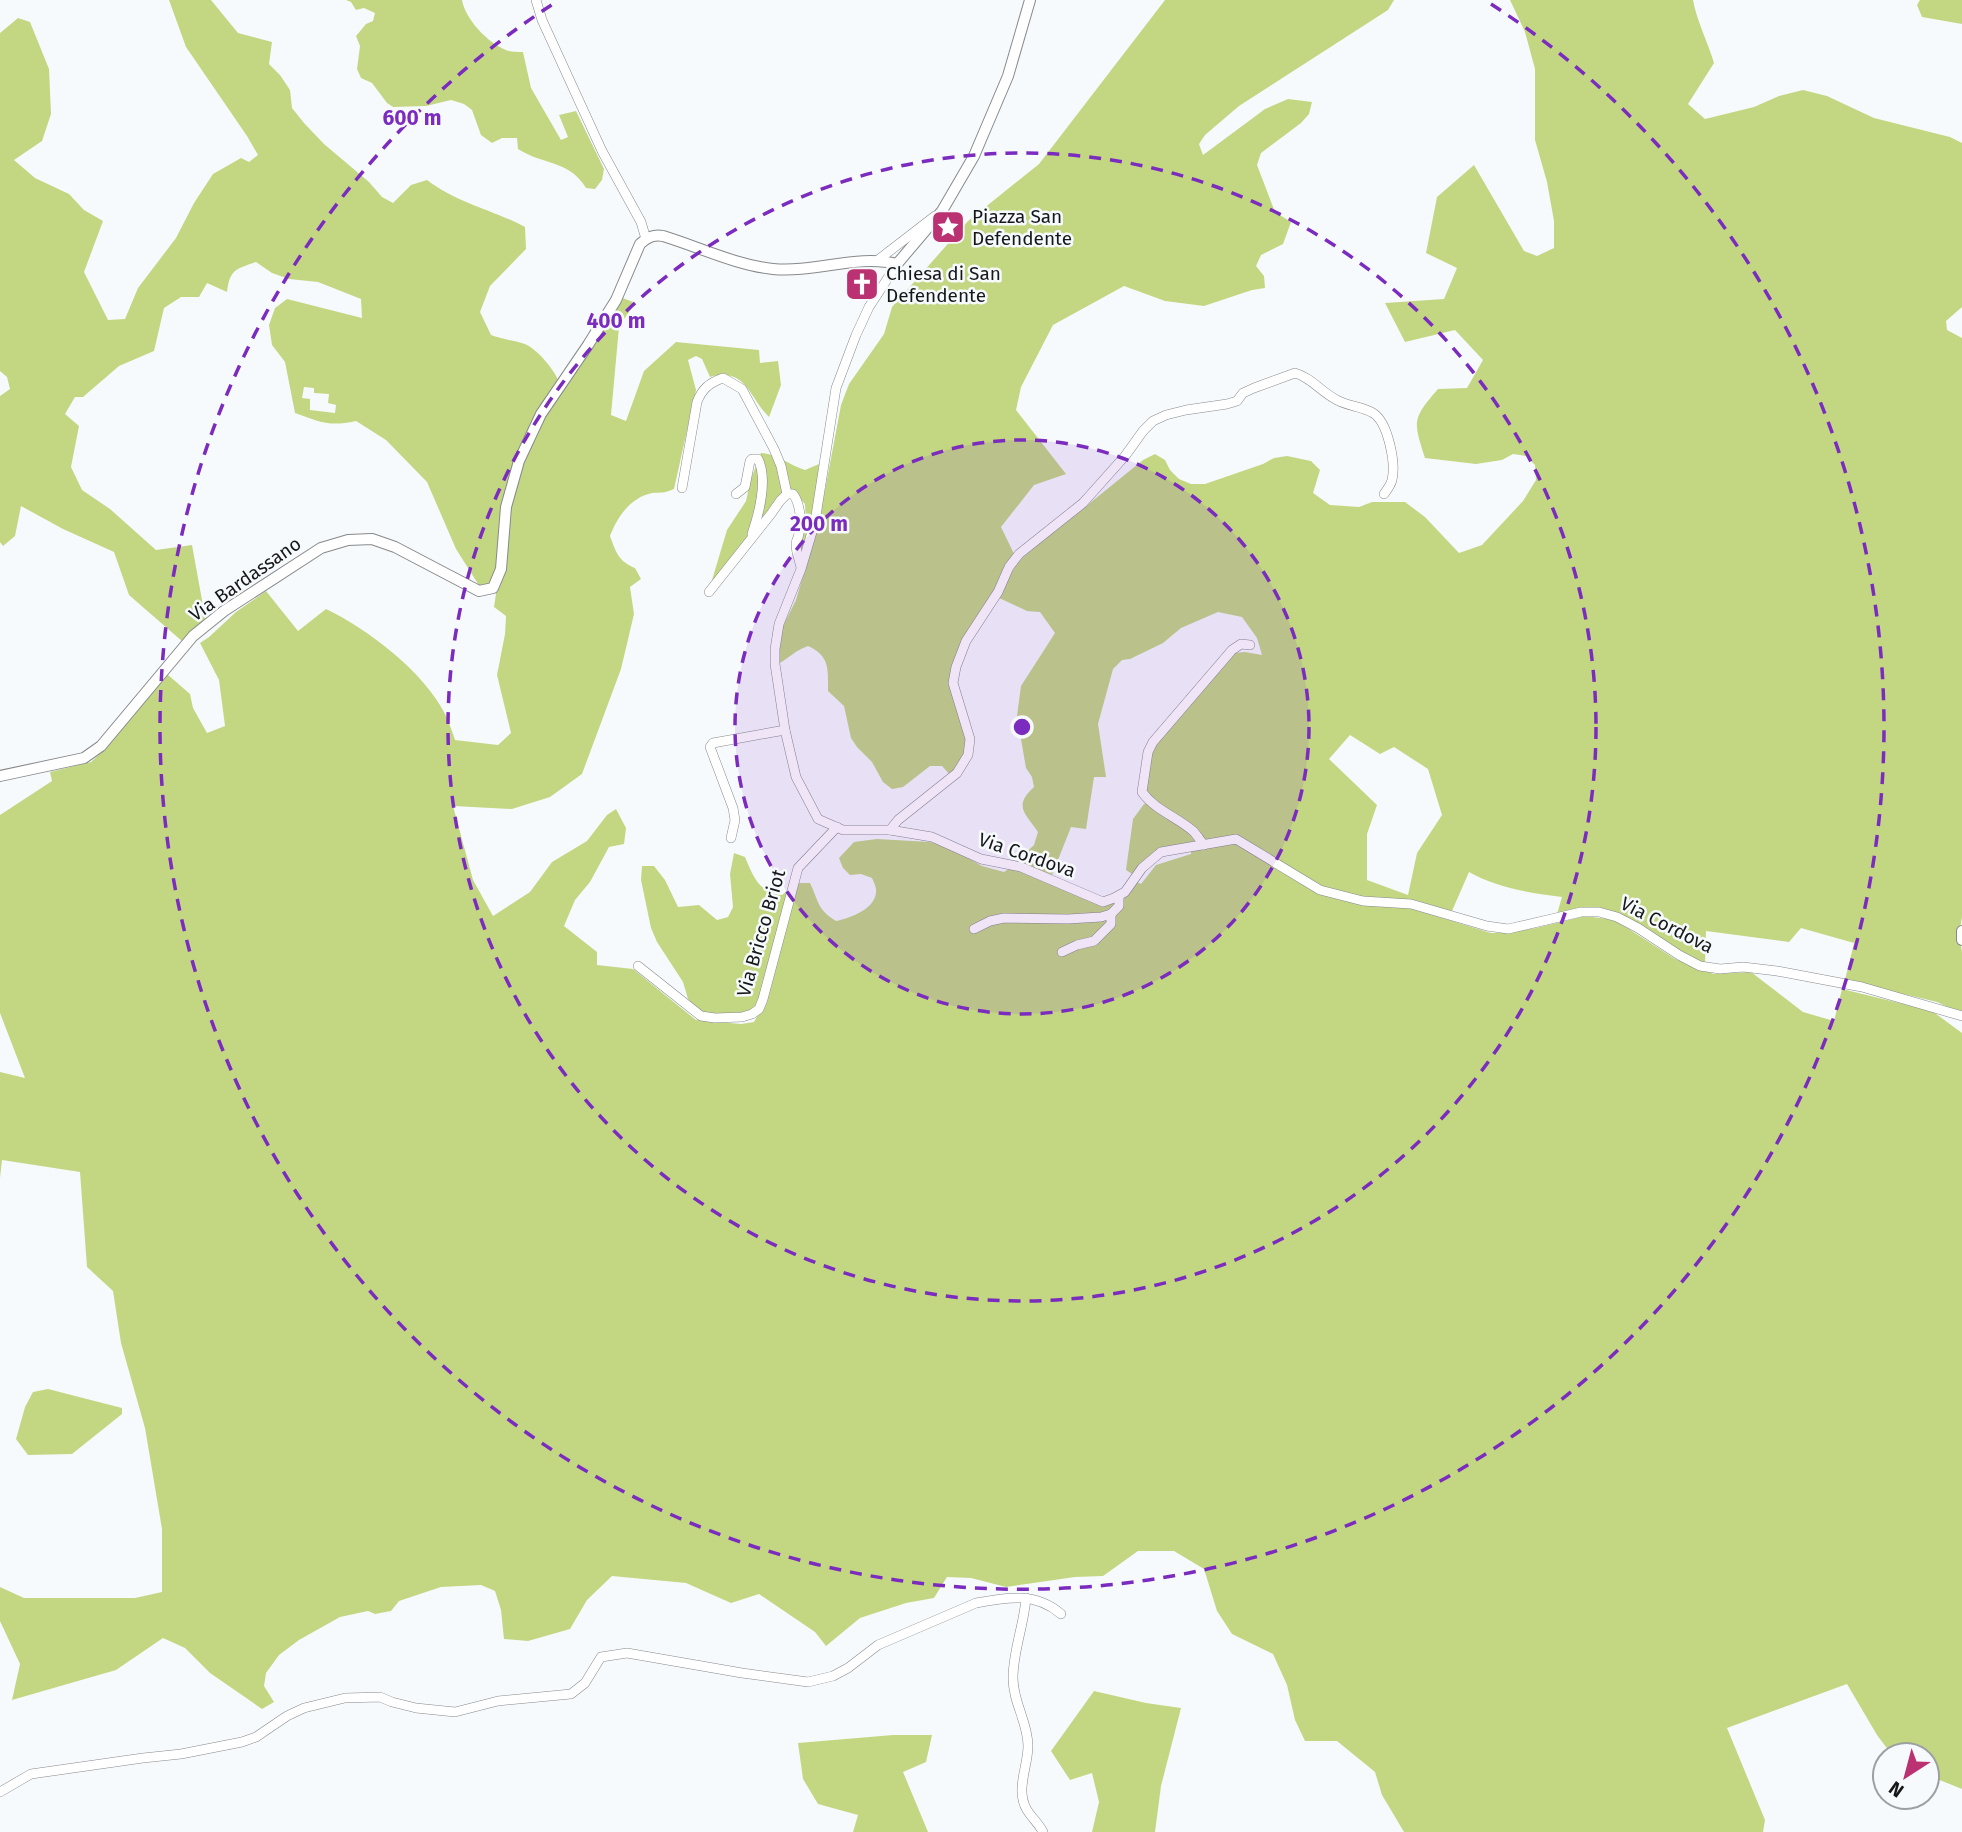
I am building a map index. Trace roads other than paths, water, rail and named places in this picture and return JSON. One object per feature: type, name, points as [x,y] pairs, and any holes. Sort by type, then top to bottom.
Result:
[{"type":"street","points":[[536,0],[541,20],[602,151],[641,222],[646,239],[656,234],[732,260],[772,269],[815,268],[878,260],[897,264]]},
{"type":"street","points":[[837,827],[818,819],[796,777],[785,730],[775,663],[779,624],[802,569],[815,522],[836,388],[856,335],[869,307],[897,264],[942,211],[974,156],[1008,76],[1030,0]]},
{"type":"street","points":[[878,260],[942,211]]},
{"type":"street","name":"Via Bardassano","points":[[0,776],[84,758],[92,753],[107,739],[194,636],[224,611],[321,548],[348,540],[372,539],[395,547],[479,591],[493,589],[501,569],[506,507],[519,461],[541,414],[616,300],[633,258],[640,244],[646,239]]},
{"type":"street","points":[[890,830],[898,820],[957,773],[968,755],[970,739],[953,683],[956,667],[961,650],[998,592],[1009,567],[1018,554],[1083,503],[1153,421],[1186,410],[1237,401],[1243,393],[1295,373],[1309,378],[1334,399],[1373,412],[1380,419],[1394,463],[1392,481],[1384,494]]},
{"type":"street","points":[[682,488],[701,391],[712,382],[723,378],[742,389],[774,449],[787,494]]},
{"type":"street","points":[[736,494],[745,487],[750,461],[758,459],[762,470],[761,494],[750,539]]},
{"type":"street","points":[[709,592],[787,494],[793,494],[796,498],[800,531],[796,542],[797,554],[802,569]]},
{"type":"street","points":[[1204,845],[1193,831],[1147,799],[1142,792],[1148,752],[1160,733],[1232,650],[1241,645],[1250,645]]},
{"type":"street","points":[[731,838],[735,820],[733,808],[710,747],[713,743],[785,730]]},
{"type":"street","name":"Via Cordova","points":[[837,827],[844,830],[890,830],[932,837],[981,859],[1021,867],[1103,902],[1125,891],[1142,868],[1161,852],[1236,839],[1320,890],[1363,901],[1411,904],[1486,926],[1508,929],[1580,912],[1599,912],[1618,917],[1700,966],[1777,971],[1862,988],[1962,1016]]},
{"type":"street","name":"Via Bricco Briot","points":[[638,966],[701,1016],[742,1017],[752,1014],[759,1009],[763,999],[798,868],[837,827]]},
{"type":"street","points":[[974,929],[1004,918],[1068,919],[1111,914],[1119,906],[1119,896]]},
{"type":"street","points":[[1062,952],[1094,941],[1111,924],[1111,914]]},
{"type":"street","points":[[1962,931],[1962,940]]},
{"type":"street","points":[[1026,1598],[1013,1677],[1015,1697],[1025,1724],[1028,1749],[1022,1798],[1043,1832]]},
{"type":"street","points":[[0,1792],[31,1774],[181,1754],[242,1742],[256,1737],[304,1708],[345,1698],[380,1697],[416,1707],[456,1712],[498,1702],[570,1693],[585,1684],[601,1657],[627,1653],[808,1682],[833,1676],[878,1645],[976,1603],[1031,1598],[1050,1605],[1061,1614]]},
{"type":"place","name":"Piazza San Defendente","points":[[948,227]]},
{"type":"place","name":"Chiesa di San Defendente","points":[[862,284]]}]
